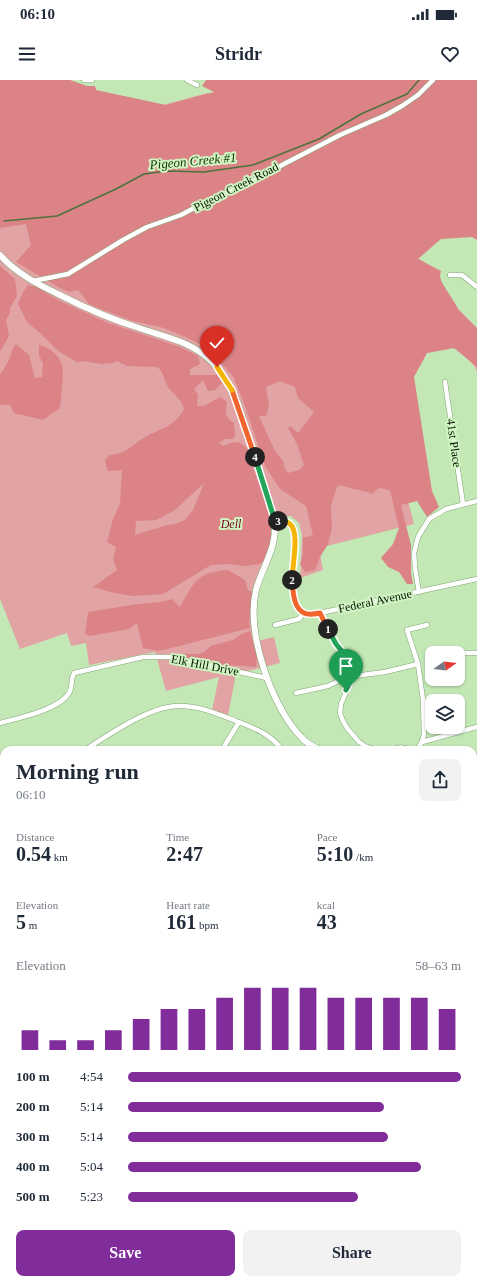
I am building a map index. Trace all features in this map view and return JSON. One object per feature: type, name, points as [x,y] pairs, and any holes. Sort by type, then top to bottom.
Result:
[{"type":"main road","points":[[0,255],[5,261],[33,282],[79,305],[116,320],[185,344],[204,355],[217,367],[235,397],[275,521],[272,547],[256,590],[253,610],[258,648],[267,678],[288,721],[301,738],[314,746]]},
{"type":"street","points":[[84,80],[92,80]]},
{"type":"street","points":[[187,80],[197,85]]},
{"type":"street","name":"Pigeon Creek Road","points":[[33,282],[68,274],[147,227],[181,215],[209,200],[250,183],[340,135],[386,115],[418,95],[433,80]]},
{"type":"street","points":[[450,275],[462,275],[477,286]]},
{"type":"street","name":"41st Place","points":[[445,382],[463,504]]},
{"type":"street","points":[[419,592],[414,553],[418,537],[429,519],[446,509],[477,501]]},
{"type":"street","points":[[275,521],[286,522],[291,524],[294,528],[295,535],[292,574],[293,588],[297,607],[304,613]]},
{"type":"street","name":"Federal Avenue","points":[[275,625],[298,619],[304,613],[320,613],[477,579]]},
{"type":"street","points":[[320,613],[336,644],[350,661],[353,675],[341,704],[340,713],[347,728],[359,742],[365,746]]},
{"type":"street","points":[[420,746],[424,734],[423,700],[418,664],[407,630],[427,625]]},
{"type":"street","points":[[465,653],[477,653]]},
{"type":"street","name":"Elk Hill Drive","points":[[0,723],[41,711],[60,703],[72,689],[71,678],[74,673],[143,658],[168,657],[267,678]]},
{"type":"street","points":[[296,693],[328,686],[353,675],[366,676],[418,664]]},
{"type":"street","points":[[91,746],[130,722],[163,708],[177,706],[190,707],[217,714],[239,722],[272,738],[279,746]]},
{"type":"street","points":[[224,746],[239,722]]},
{"type":"street","points":[[422,742],[477,727]]},
{"type":"green space","points":[[0,80],[70,80],[87,86],[95,86],[96,90],[166,105],[214,92],[202,86],[206,80],[477,80],[477,240],[472,237],[441,239],[418,259],[441,271],[441,281],[459,310],[477,328],[477,367],[454,348],[427,353],[414,377],[432,491],[439,507],[427,517],[417,501],[401,505],[411,545],[411,573],[413,584],[407,584],[399,572],[388,567],[381,558],[393,544],[399,528],[390,490],[379,488],[372,494],[341,485],[337,487],[331,506],[332,528],[328,544],[320,557],[315,570],[305,572],[300,564],[303,554],[303,538],[313,535],[306,506],[280,489],[265,466],[245,406],[233,376],[200,344],[164,328],[133,321],[89,304],[78,290],[69,292],[16,262],[31,245],[26,224],[0,228]],"holes":[[[280,381],[295,387],[298,398],[314,412],[298,433],[290,426],[288,428],[297,444],[304,465],[299,470],[288,473],[284,467],[283,461],[275,451],[259,416],[266,416],[269,405],[266,387]]]},
{"type":"green space","points":[[81,86],[95,87],[96,91],[163,105],[207,93],[226,101],[477,103],[472,236],[441,238],[418,258],[439,272],[448,296],[459,312],[477,331],[477,372],[475,367],[461,350],[452,348],[427,353],[414,376],[404,485],[414,524],[319,548],[323,570],[300,578],[302,535],[299,523],[291,516],[277,516],[266,521],[265,556],[249,598],[253,642],[274,637],[280,663],[236,674],[228,715],[212,710],[219,677],[166,691],[155,652],[89,665],[86,643],[71,646],[67,633],[20,649],[0,599],[0,148]]},
{"type":"green space","points":[[0,266],[15,279],[17,296],[10,308],[10,313],[6,320],[9,336],[0,352]]},
{"type":"green space","name":"Dell","points":[[28,285],[36,287],[60,301],[106,322],[180,347],[198,356],[200,364],[190,369],[190,375],[218,375],[222,383],[215,390],[208,391],[203,380],[194,389],[198,395],[197,406],[204,406],[220,397],[227,402],[226,414],[227,417],[234,423],[235,436],[233,439],[225,439],[219,443],[224,446],[239,442],[247,448],[271,521],[271,548],[264,561],[260,564],[245,566],[226,564],[211,565],[163,594],[133,596],[114,593],[93,587],[117,570],[113,558],[116,547],[107,542],[113,519],[120,504],[122,470],[108,471],[105,461],[109,455],[127,450],[142,439],[171,424],[181,415],[184,409],[180,400],[168,387],[162,372],[157,367],[127,366],[117,361],[113,363],[101,364],[84,361],[77,362],[58,351],[27,322],[18,304]],"holes":[[[204,483],[193,510],[185,520],[135,535],[136,521],[156,520],[175,510]]]},
{"type":"green space","points":[[16,344],[29,355],[35,378],[42,377],[43,363],[39,356],[39,345],[53,352],[61,361],[63,380],[60,408],[43,420],[14,413],[10,405],[0,405],[0,375]]},
{"type":"green space","points":[[228,570],[245,580],[248,590],[253,592],[249,624],[250,628],[159,651],[143,648],[137,623],[129,629],[90,636],[85,634],[88,612],[161,602],[172,599],[180,607],[193,585],[203,576],[209,573]]},
{"type":"green space","points":[[250,631],[257,657],[256,667],[216,664],[166,654],[199,654],[211,646],[233,640]]},
{"type":"waterway","name":"Pigeon Creek #1","points":[[4,221],[57,216],[116,189],[144,174],[167,171],[204,172],[253,165],[319,139],[361,114],[407,94],[419,80]]},
{"type":"route","points":[[217,367],[232,390],[238,404],[275,521],[286,522],[291,524],[294,528],[295,535],[292,574],[297,607],[304,613],[320,613],[336,644],[350,661],[353,668],[353,675],[346,690]]}]
